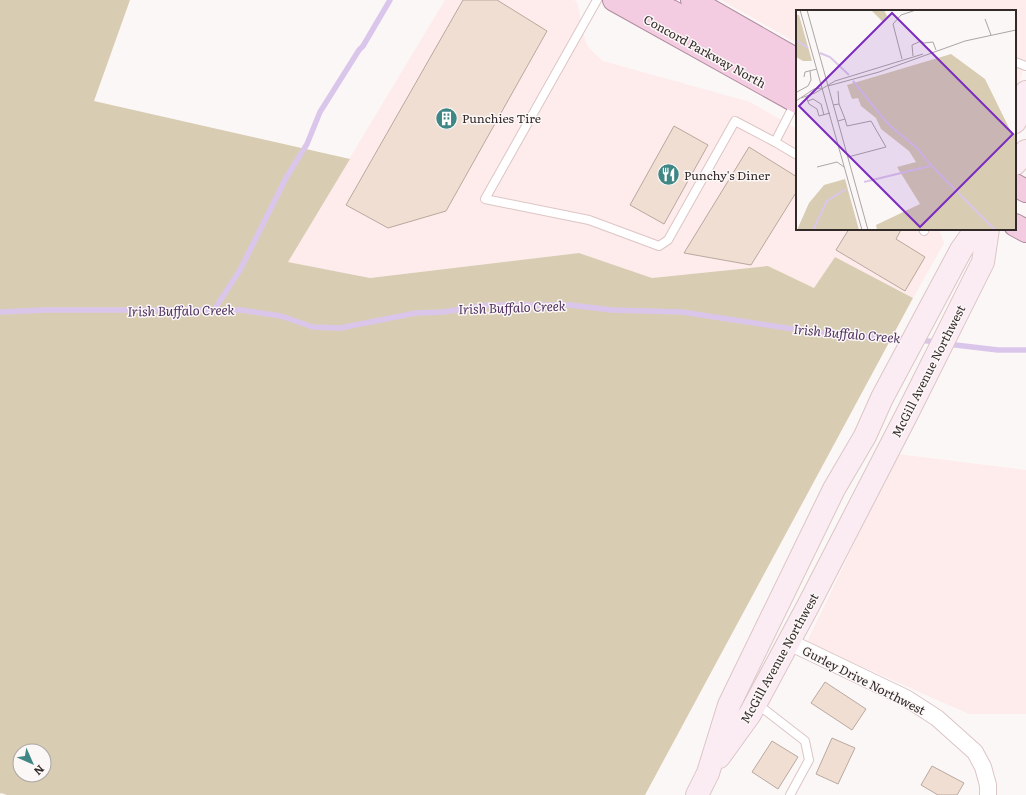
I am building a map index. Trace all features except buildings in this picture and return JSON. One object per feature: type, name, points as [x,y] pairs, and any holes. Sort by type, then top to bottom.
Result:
[{"type":"highway","name":"Concord Parkway North","points":[[614,0],[796,101]]},
{"type":"highway","points":[[643,0],[671,11],[796,79]]},
{"type":"highway","points":[[692,0],[796,59]]},
{"type":"highway","points":[[1016,186],[1026,191]]},
{"type":"highway","points":[[1016,226],[1026,231]]},
{"type":"main road","points":[[1016,119],[1026,92]]},
{"type":"main road","points":[[1016,163],[1026,152]]},
{"type":"main road","name":"McGill Avenue Northwest","points":[[708,773],[729,706],[834,489],[865,436],[882,398],[961,250],[975,230]]},
{"type":"main road","name":"McGill Avenue Northwest","points":[[708,773],[750,714],[808,606],[907,414],[983,262],[988,230]]},
{"type":"main road","points":[[808,606],[804,583],[865,436]]},
{"type":"main road","points":[[697,795],[708,773]]},
{"type":"street","name":"Gurley Drive Northwest","points":[[789,642],[906,698],[937,718],[975,752],[983,767],[988,785],[988,795]]},
{"type":"lane","points":[[597,0],[485,199],[589,220],[659,246],[668,240],[736,121],[796,154]]},
{"type":"lane","points":[[1016,62],[1026,66]]},
{"type":"lane","points":[[775,142],[796,104]]},
{"type":"lane","points":[[756,703],[805,741],[809,760],[790,795]]},
{"type":"shaded area","points":[[0,0],[130,0],[94,101],[350,159],[288,262],[370,278],[579,253],[652,278],[768,266],[814,288],[835,257],[913,298],[645,795],[7,795],[0,794]]},
{"type":"shaded area","points":[[445,0],[574,0],[577,2],[585,40],[589,48],[603,61],[750,102],[796,128],[796,230],[939,230],[944,243],[913,298],[835,257],[814,288],[768,266],[652,278],[579,253],[370,278],[287,262]]},
{"type":"shaded area","points":[[721,0],[1026,0],[1026,58],[1016,91],[1016,10],[796,10],[796,42]]},
{"type":"shaded area","points":[[897,454],[1026,470],[1026,714],[969,714],[807,642]]},
{"type":"waterway","points":[[214,310],[240,270],[286,178],[307,144],[320,112],[363,46],[390,0]]},
{"type":"waterway","name":"Irish Buffalo Creek","points":[[0,312],[45,310],[241,310],[281,316],[313,327],[340,328],[416,313],[443,312],[488,305],[570,305],[612,310],[682,312],[833,335],[909,339]]},
{"type":"waterway","name":"Irish Buffalo Creek","points":[[918,340],[937,342]]},
{"type":"waterway","name":"Irish Buffalo Creek","points":[[947,344],[998,350],[1026,350]]},
{"type":"place","name":"Punchies Tire","points":[[447,118]]},
{"type":"place","name":"Punchy's Diner","points":[[669,175]]}]
